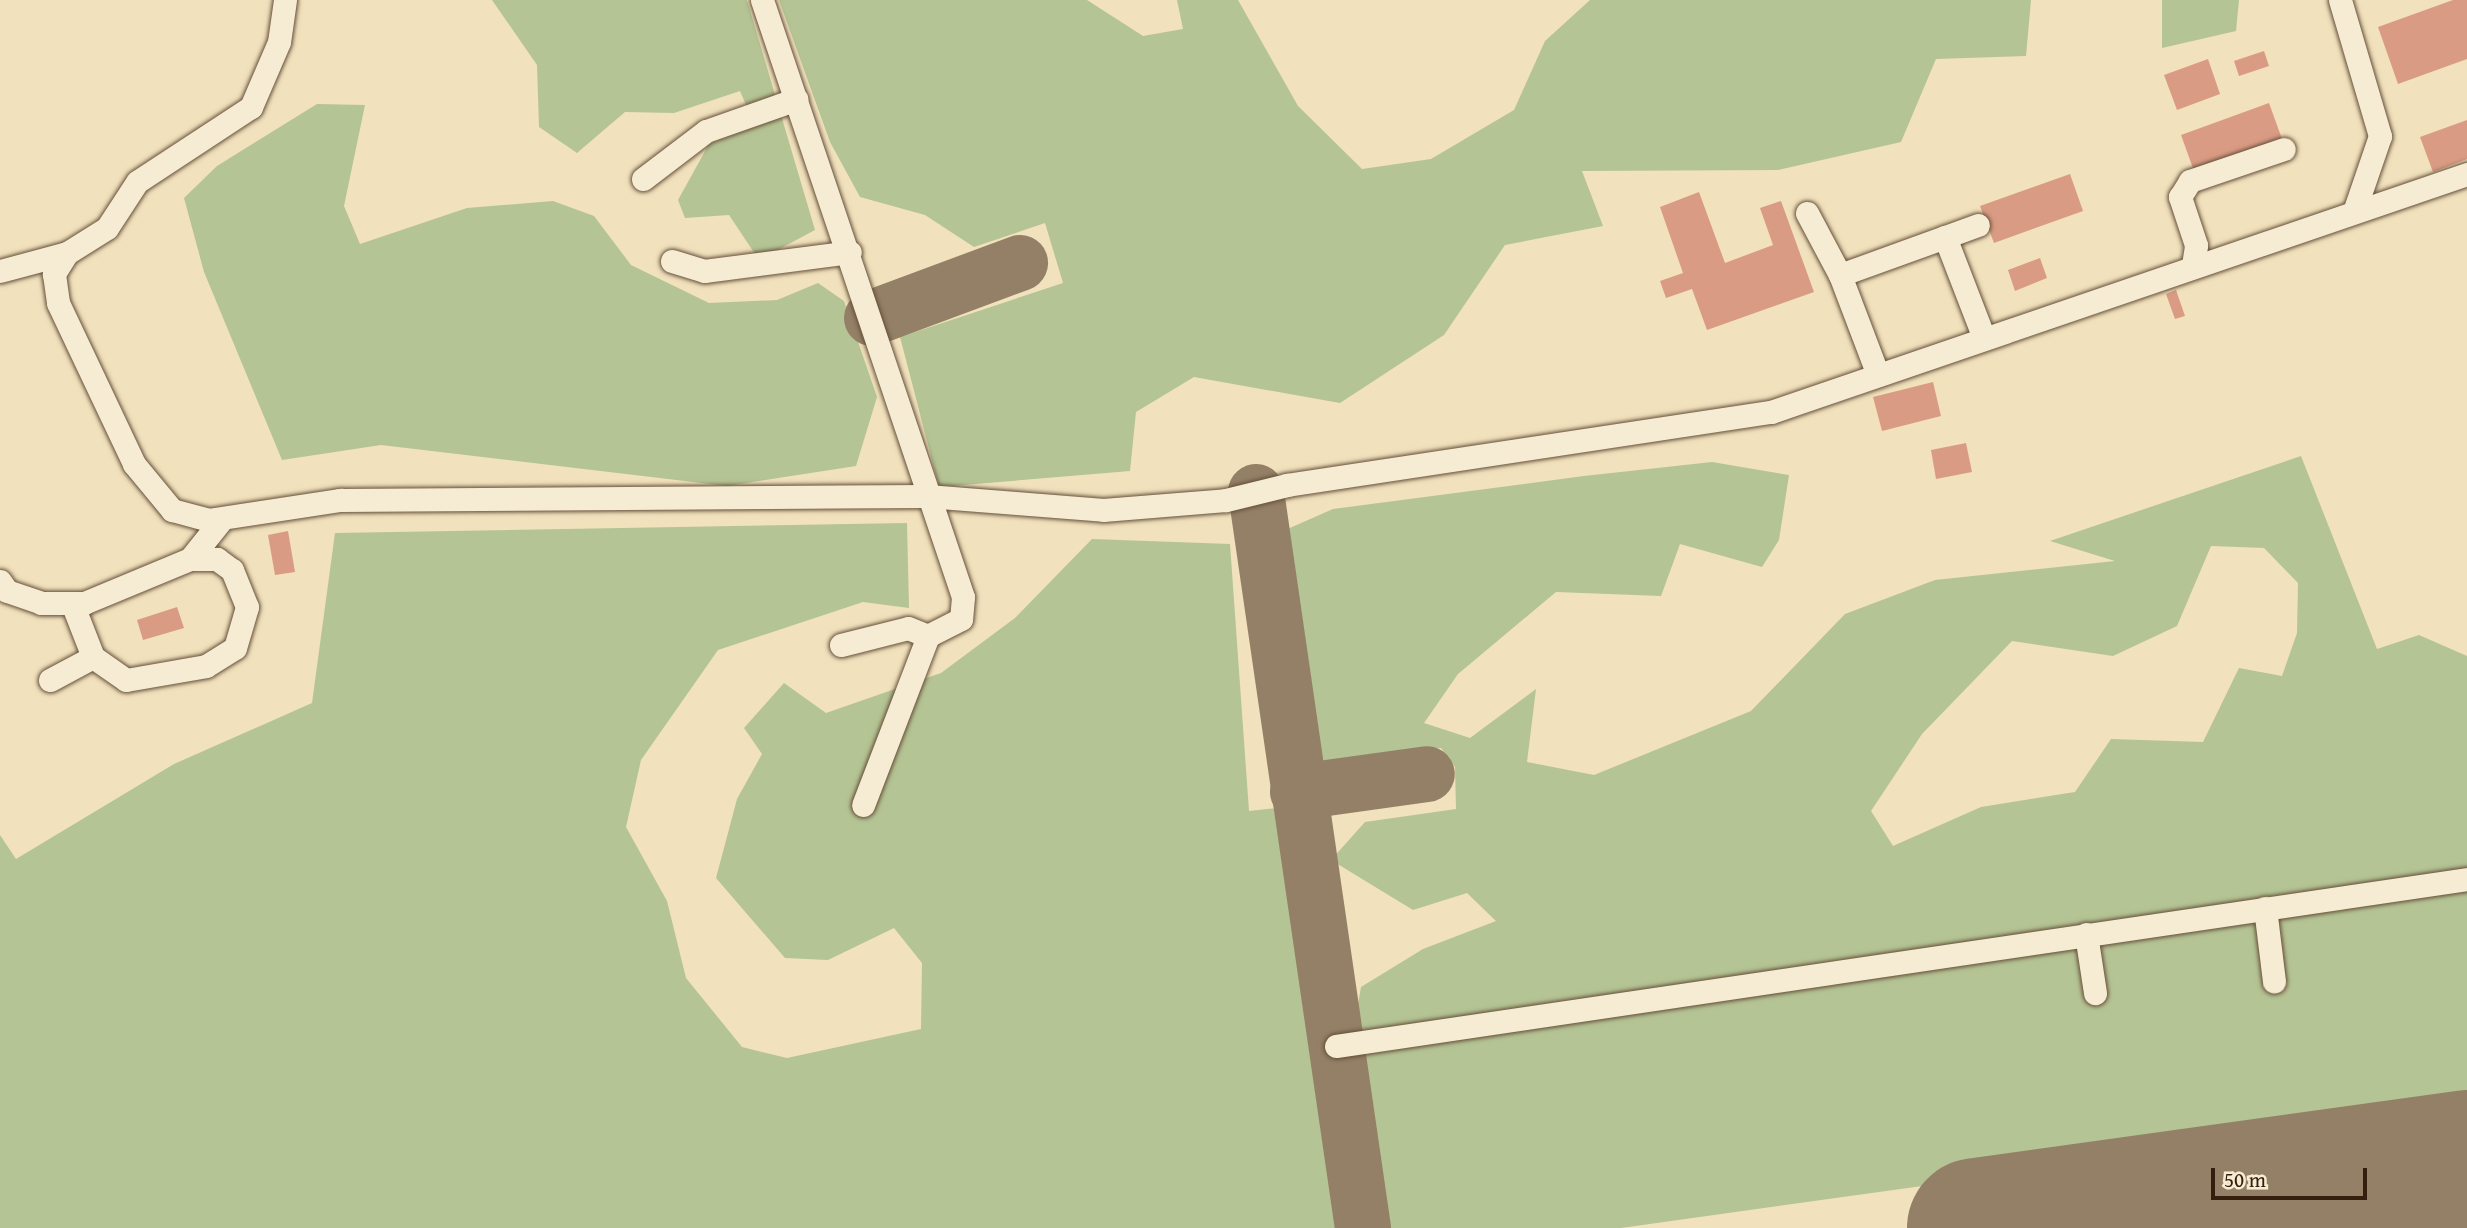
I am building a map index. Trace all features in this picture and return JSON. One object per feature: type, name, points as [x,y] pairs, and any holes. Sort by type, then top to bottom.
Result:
[{"type":"street","points":[[0,271],[67,253],[107,229],[137,182],[251,107],[279,42],[285,0]]},
{"type":"street","points":[[762,0],[850,252],[927,496],[962,597],[961,619],[928,636],[863,805]]},
{"type":"street","points":[[2340,0],[2380,136],[2355,209]]},
{"type":"street","points":[[643,179],[706,131],[797,99]]},
{"type":"street","points":[[2193,265],[2196,245],[2180,197],[2190,181],[2284,149]]},
{"type":"street","points":[[67,253],[54,274],[58,303],[134,464],[172,510],[222,519],[340,500],[927,496],[1162,508],[1771,412],[2355,209],[2467,174]]},
{"type":"street","points":[[1807,214],[1839,275],[1878,375]]},
{"type":"street","points":[[1839,275],[1978,225]]},
{"type":"street","points":[[1945,237],[1984,338]]},
{"type":"street","points":[[672,261],[704,271],[850,252]]},
{"type":"street","points":[[0,581],[7,591],[41,603],[72,603],[127,591],[190,559],[222,519]]},
{"type":"street","points":[[72,603],[93,657],[126,680],[181,674],[235,648],[247,607],[243,589],[217,559],[190,559]]},
{"type":"street","points":[[841,645],[908,628],[928,636]]},
{"type":"street","points":[[50,680],[93,657]]},
{"type":"street","points":[[1336,1046],[2467,879]]},
{"type":"street","points":[[2266,908],[2274,981]]},
{"type":"street","points":[[2086,934],[2095,993]]},
{"type":"green space","points":[[492,0],[747,0],[815,230],[759,260],[729,215],[685,218],[678,200],[709,144],[755,126],[740,91],[674,113],[625,112],[577,153],[539,127],[537,65]]},
{"type":"green space","points":[[779,0],[1087,0],[1143,36],[1183,29],[1177,0],[1238,0],[1298,106],[1362,169],[1431,159],[1514,110],[1545,41],[1590,0],[2031,0],[2026,56],[1936,59],[1901,142],[1778,170],[1582,171],[1603,226],[1505,245],[1444,335],[1340,403],[1194,377],[1136,412],[1130,471],[939,487],[900,337],[1063,283],[1045,223],[974,247],[925,215],[860,197],[830,142]]},
{"type":"green space","points":[[2162,0],[2239,0],[2236,31],[2162,48]]},
{"type":"green space","points":[[317,104],[365,105],[344,206],[360,244],[467,208],[553,201],[594,216],[631,265],[709,303],[777,300],[818,283],[844,301],[877,397],[856,466],[727,486],[381,445],[282,460],[204,272],[184,198],[217,166]]},
{"type":"green space","points":[[2301,456],[2377,649],[2419,635],[2467,656],[2467,1110],[1621,1228],[1384,1228],[1370,1096],[1347,1067],[1361,987],[1423,949],[1496,921],[1467,893],[1413,910],[1331,860],[1365,822],[1456,809],[1455,767],[1441,748],[1404,752],[1364,773],[1324,771],[1319,739],[1304,729],[1276,588],[1283,531],[1333,509],[1584,476],[1712,462],[1789,475],[1779,540],[1762,567],[1680,544],[1661,596],[1556,592],[1458,674],[1424,723],[1470,738],[1536,689],[1527,762],[1594,775],[1751,711],[1845,614],[1935,580],[2115,561],[2050,541]],"holes":[[[2211,546],[2264,548],[2298,583],[2297,633],[2282,676],[2239,668],[2203,742],[2111,739],[2075,792],[1981,807],[1893,846],[1871,811],[1922,734],[2012,641],[2113,656],[2177,626]]]},
{"type":"green space","points":[[907,523],[909,608],[863,602],[718,650],[641,760],[626,827],[667,901],[686,978],[742,1047],[787,1058],[921,1029],[922,963],[894,928],[828,960],[785,958],[716,878],[737,799],[762,754],[744,728],[784,683],[826,713],[941,673],[1015,618],[1092,539],[1230,544],[1249,811],[1278,808],[1339,1228],[0,1228],[0,835],[16,859],[174,764],[312,703],[335,533]]},
{"type":"green space","points":[[2467,1209],[2467,1228],[2362,1228],[2362,1223]]},
{"type":"building","points":[[2453,0],[2467,0],[2467,59],[2398,84],[2378,27]]},
{"type":"building","points":[[2264,51],[2269,66],[2239,76],[2234,61]]},
{"type":"building","points":[[2208,59],[2220,94],[2177,110],[2164,75]]},
{"type":"building","points":[[2269,103],[2282,139],[2194,171],[2181,135]]},
{"type":"building","points":[[2467,120],[2467,159],[2433,172],[2420,137]]},
{"type":"building","points":[[2070,174],[2083,211],[1994,243],[1980,206]]},
{"type":"building","points":[[1699,192],[1725,263],[1773,245],[1760,208],[1781,201],[1814,292],[1707,330],[1692,289],[1666,298],[1660,281],[1683,273],[1660,207]]},
{"type":"building","points":[[2040,258],[2047,278],[2015,291],[2008,270]]},
{"type":"building","points":[[2176,290],[2185,316],[2175,319],[2166,294]]},
{"type":"building","points":[[1933,382],[1941,416],[1882,431],[1873,397]]},
{"type":"building","points":[[1966,443],[1972,472],[1936,479],[1931,450]]},
{"type":"building","points":[[288,531],[295,572],[275,575],[268,535]]},
{"type":"building","points":[[177,607],[184,628],[143,640],[137,620]]},
{"type":"taxiway","points":[[872,318],[1020,263]]},
{"type":"taxiway","points":[[1256,492],[1363,1228]]},
{"type":"taxiway","points":[[1298,792],[1427,774]]},
{"type":"taxiway","points":[[2340,1177],[2349,1228]]},
{"type":"runway","points":[[1977,1228],[2467,1160]]}]
